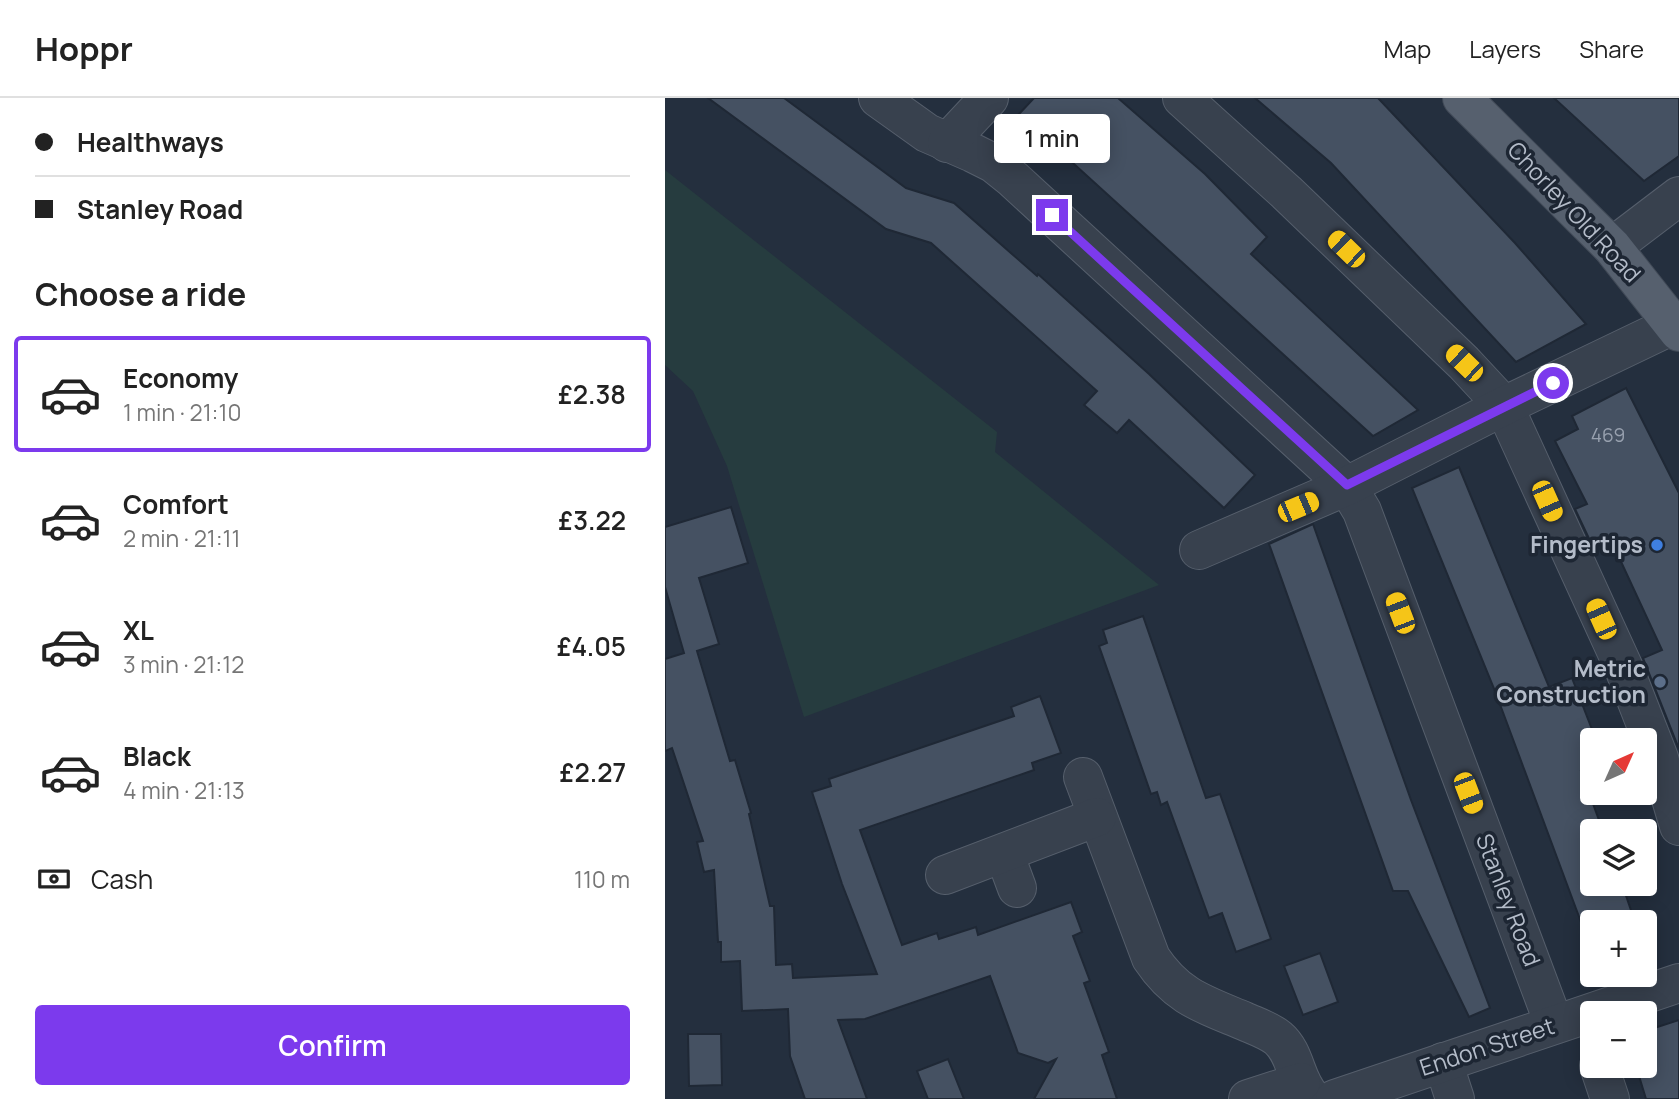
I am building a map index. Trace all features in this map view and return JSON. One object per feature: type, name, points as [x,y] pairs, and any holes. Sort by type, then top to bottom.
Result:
[{"type":"main road","name":"Chorley Old Road","points":[[1462,98],[1612,247],[1677,328]]},
{"type":"street","name":"Stanley Road","points":[[877,98],[927,134],[983,158],[1013,179],[1347,485],[1362,511],[1577,1028]]},
{"type":"street","points":[[947,143],[989,98]]},
{"type":"street","points":[[1182,98],[1286,192],[1464,363],[1504,406],[1623,666],[1659,758],[1679,825]]},
{"type":"street","points":[[1612,247],[1679,196]]},
{"type":"street","points":[[1199,550],[1347,485],[1504,406],[1677,328]]},
{"type":"street","points":[[1083,777],[1151,958],[1164,977],[1180,992],[1200,1003],[1279,1039],[1290,1053],[1307,1091],[1248,1099]]},
{"type":"street","points":[[945,875],[1097,817]]},
{"type":"street","points":[[1004,853],[1017,888]]},
{"type":"street","name":"Endon Street","points":[[1335,1099],[1443,1062],[1577,1028],[1679,983]]},
{"type":"street","points":[[1443,1062],[1455,1099]]},
{"type":"street","points":[[1603,1078],[1610,1099]]},
{"type":"green space","points":[[665,170],[997,432],[995,452],[1159,585],[804,717],[727,466],[693,391],[665,365]]},
{"type":"building","points":[[708,98],[784,98],[906,188],[954,203],[1149,374],[1255,475],[1224,508],[1129,420],[1117,433],[1084,405],[1097,391],[931,243],[886,229]]},
{"type":"building","points":[[1034,98],[1118,98],[1205,174],[1267,237],[1251,254],[1418,410],[1373,436],[1019,114]]},
{"type":"building","points":[[1255,98],[1378,98],[1515,243],[1586,324],[1516,362],[1331,163]]},
{"type":"building","points":[[1554,98],[1679,98],[1679,156],[1644,181]]},
{"type":"building","points":[[1626,388],[1679,493],[1679,749],[1643,658],[1662,650],[1610,538],[1593,547],[1575,509],[1587,504],[1555,441],[1578,429],[1572,416]]},
{"type":"building","points":[[1459,467],[1549,687],[1572,678],[1591,728],[1580,728],[1580,805],[1593,805],[1599,819],[1580,819],[1580,896],[1626,896],[1631,910],[1580,910],[1580,919],[1495,691],[1412,488]]},
{"type":"building","points":[[731,507],[748,563],[699,578],[719,644],[697,651],[730,761],[735,760],[751,813],[749,814],[770,906],[774,906],[776,965],[792,964],[793,978],[877,974],[842,884],[812,792],[831,786],[829,779],[1014,716],[1011,707],[1040,696],[1061,753],[1032,763],[1034,770],[860,830],[902,945],[937,933],[939,939],[976,927],[978,935],[1071,902],[1082,932],[1073,936],[1090,981],[1084,983],[1109,1052],[1102,1055],[1117,1099],[1034,1099],[1056,1059],[1048,1063],[1018,1053],[990,976],[865,1019],[838,1020],[867,1099],[805,1099],[790,1056],[788,1009],[742,1011],[740,961],[721,962],[714,870],[704,872],[697,842],[703,841],[672,748],[665,751],[665,659],[684,653],[665,587],[665,527]]},
{"type":"building","points":[[1313,524],[1411,800],[1490,1008],[1469,1017],[1408,891],[1393,891],[1269,544]]},
{"type":"building","points":[[1143,616],[1206,798],[1220,794],[1271,939],[1236,952],[1222,913],[1209,918],[1167,802],[1161,805],[1157,792],[1151,794],[1099,646],[1107,643],[1103,630]]},
{"type":"building","points":[[1320,953],[1338,1002],[1303,1015],[1284,966]]},
{"type":"building","points":[[1679,1020],[1679,1099],[1646,1099],[1640,1078],[1657,1078],[1657,1027]]},
{"type":"building","points":[[688,1034],[721,1034],[722,1085],[689,1086]]},
{"type":"building","points":[[948,1059],[964,1099],[928,1099],[917,1071]]},
{"type":"place","name":"Fingertips","points":[[1657,545]]},
{"type":"place","name":"Metric Construction","points":[[1660,682]]},
{"type":"route","points":[[1052,215],[1347,485],[1553,383]]}]
